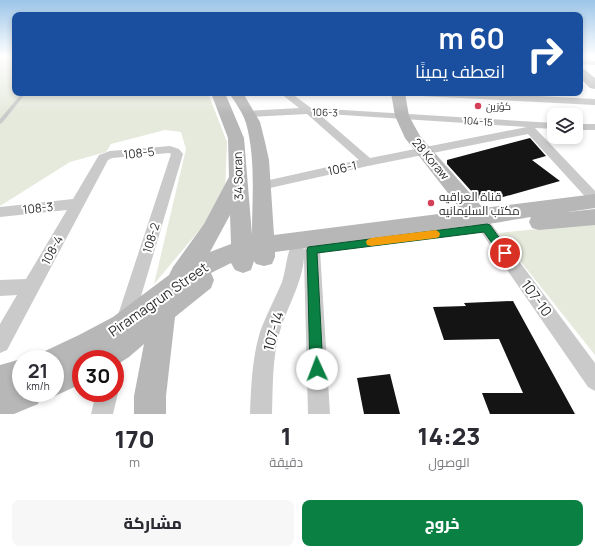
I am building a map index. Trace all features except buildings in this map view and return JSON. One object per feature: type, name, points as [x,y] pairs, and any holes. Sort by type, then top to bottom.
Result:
[{"type":"main road","name":"34 Soran","points":[[219,96],[236,138],[238,152],[237,174],[253,253]]},
{"type":"main road","name":"34 Soran","points":[[239,96],[247,114],[253,122],[258,142],[261,186],[253,253]]},
{"type":"main road","name":"28 Koraw","points":[[399,96],[402,116],[413,138],[483,223]]},
{"type":"main road","points":[[172,286],[210,234],[225,205],[237,174]]},
{"type":"main road","points":[[253,253],[305,250],[483,223],[595,200]]},
{"type":"main road","points":[[253,253],[483,223],[595,217]]},
{"type":"main road","name":"Piramagrun Street","points":[[114,348],[172,286],[201,266],[218,257],[253,253]]},
{"type":"main road","name":"Piramagrun Street","points":[[64,357],[76,352],[114,348],[211,274],[253,253]]},
{"type":"main road","points":[[147,408],[163,312]]},
{"type":"main road","points":[[0,380],[12,377]]},
{"type":"main road","points":[[0,404],[12,399]]},
{"type":"street","points":[[290,96],[368,162]]},
{"type":"street","points":[[479,96],[595,102]]},
{"type":"street","name":"106-3","points":[[247,114],[309,111],[402,116]]},
{"type":"street","name":"104-15","points":[[402,116],[547,126]]},
{"type":"street","name":"106-1","points":[[261,186],[368,162],[547,127]]},
{"type":"street","points":[[583,127],[595,127]]},
{"type":"street","points":[[531,130],[595,200]]},
{"type":"street","name":"108-5","points":[[103,158],[163,150],[175,151]]},
{"type":"street","name":"108-2","points":[[114,348],[177,154],[175,151]]},
{"type":"street","name":"108-4","points":[[0,343],[32,287],[76,204],[103,158]]},
{"type":"street","name":"108-3","points":[[0,212],[76,204]]},
{"type":"street","name":"107-10","points":[[483,223],[595,380]]},
{"type":"street","points":[[305,250],[319,414]]},
{"type":"street","name":"107-14","points":[[261,414],[266,349],[274,319],[295,267],[305,250]]},
{"type":"street","points":[[0,288],[32,287]]},
{"type":"street","points":[[102,414],[105,402]]},
{"type":"lane","points":[[0,122],[22,96]]},
{"type":"shaded area","points":[[0,75],[12,75],[12,96],[209,96],[227,142],[225,193],[213,214],[154,284],[186,149],[181,132],[165,130],[111,144],[106,152],[70,162],[0,206]]},
{"type":"shaded area","points":[[595,223],[595,355],[498,233]]},
{"type":"slow traffic","points":[[371,242],[436,234]]},
{"type":"place","name":"كؤزين","points":[[478,106]]},
{"type":"place","name":"قناة العراقيه مكتب السليمانيه","points":[[431,203]]},
{"type":"route","points":[[317,369],[312,250],[487,228],[505,253]]}]
